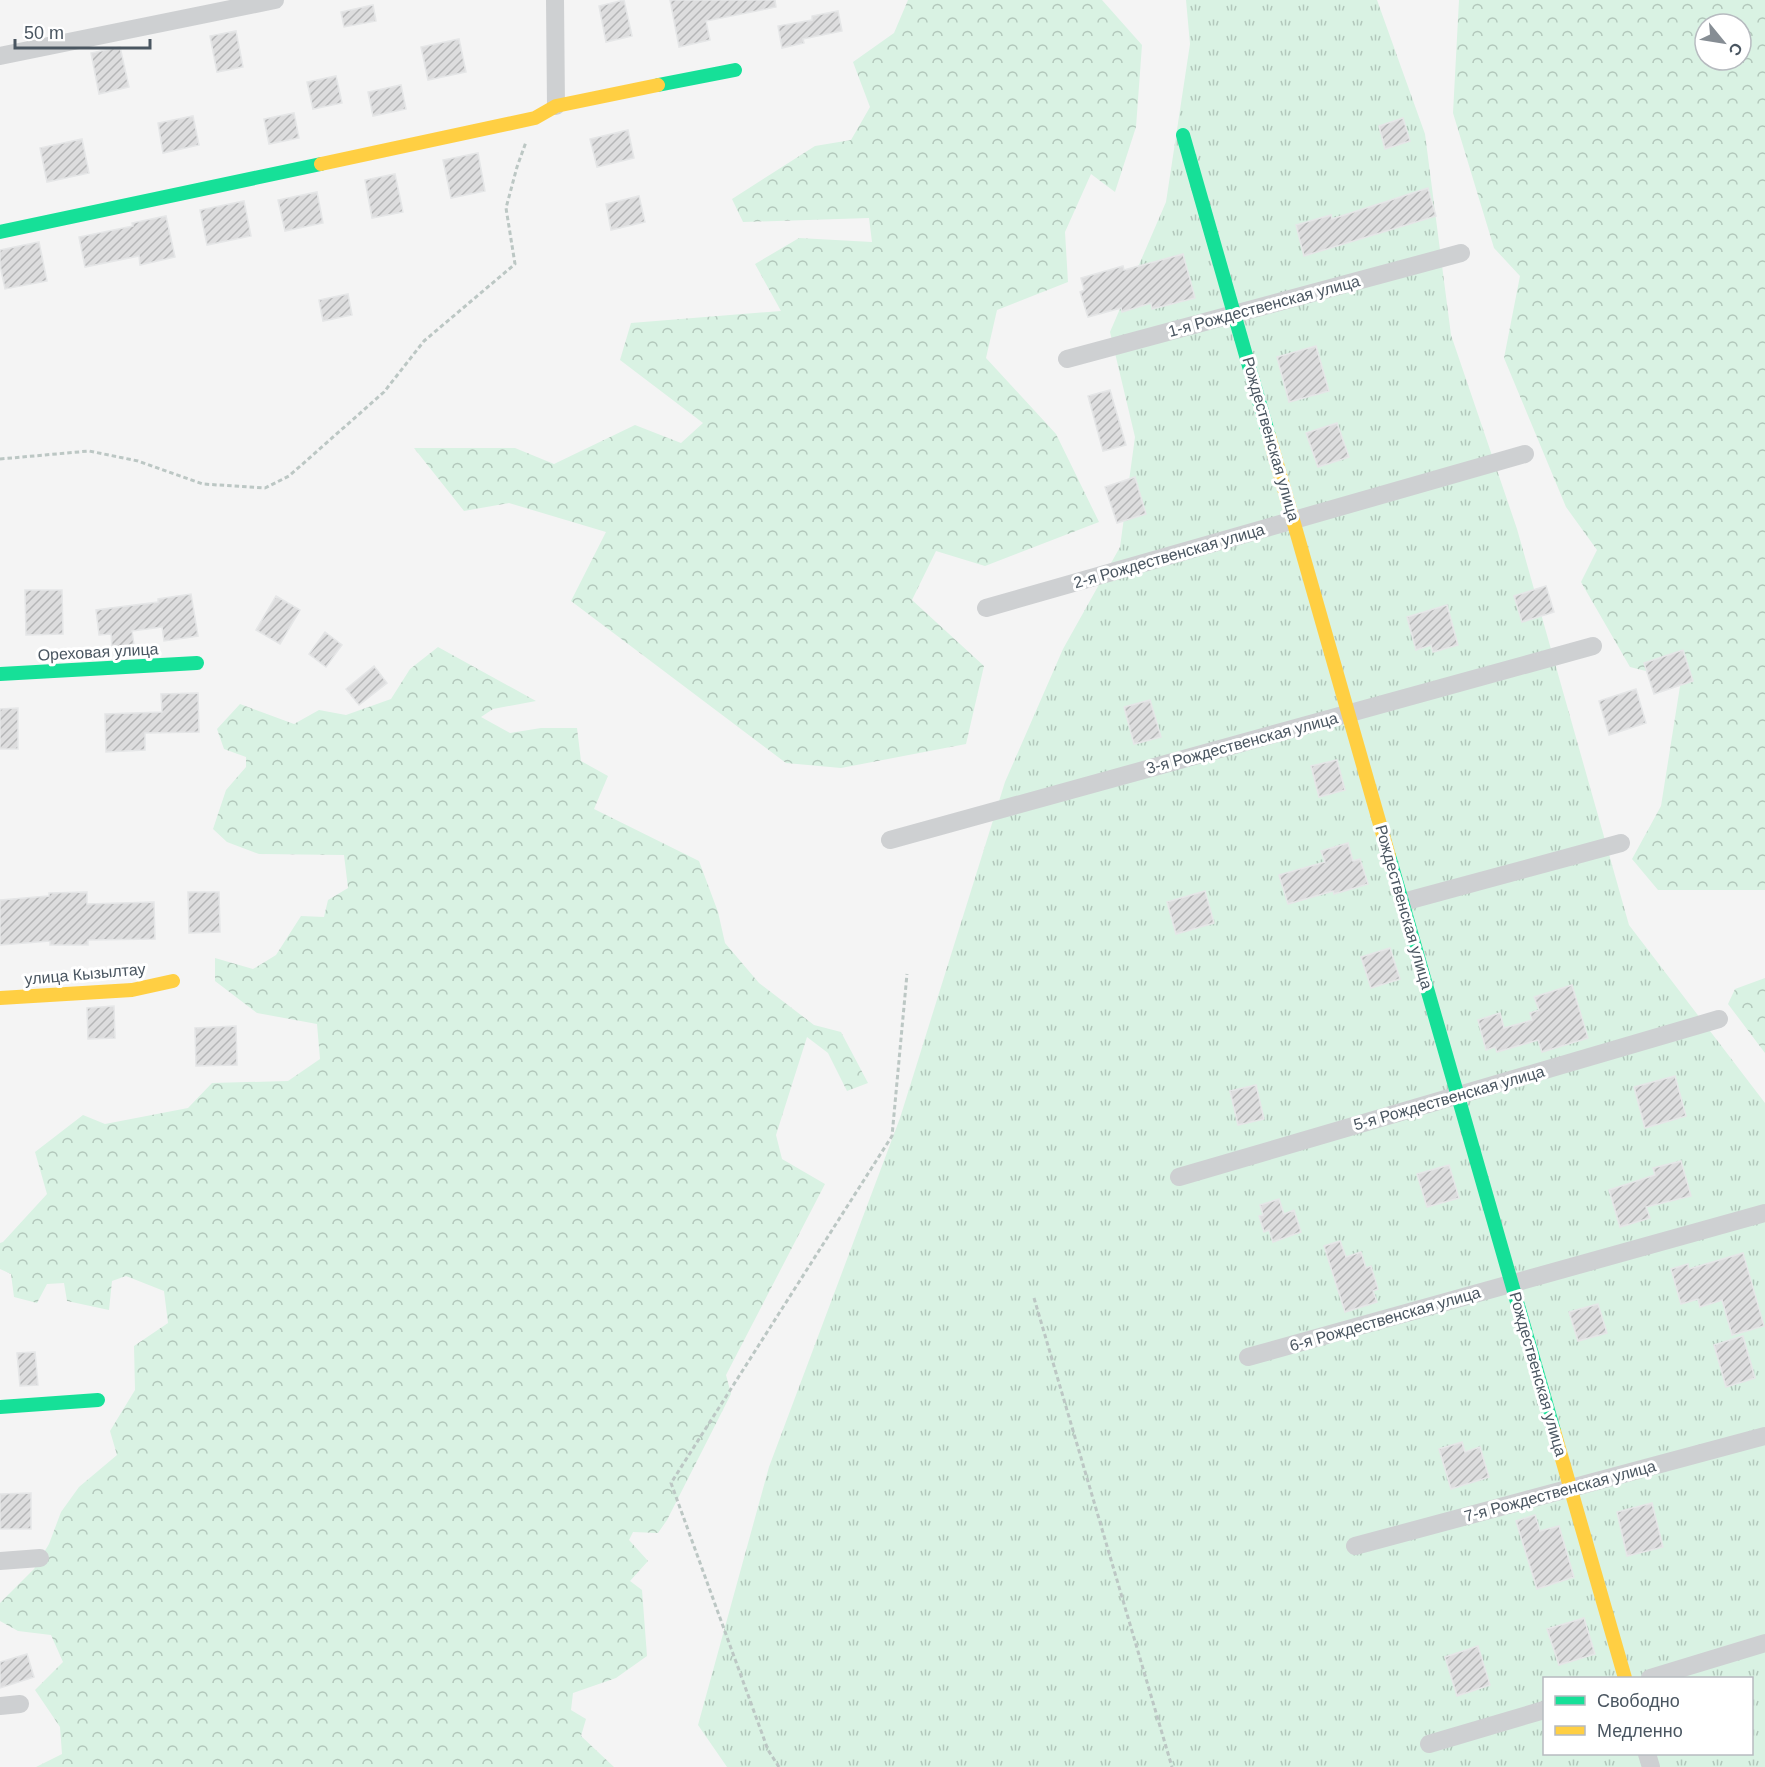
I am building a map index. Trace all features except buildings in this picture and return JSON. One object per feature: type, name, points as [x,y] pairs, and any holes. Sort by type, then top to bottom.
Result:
[{"type":"street","points":[[0,56],[275,0]]},
{"type":"street","points":[[555,0],[556,106]]},
{"type":"street","points":[[0,232],[536,118],[556,106],[735,70]]},
{"type":"street","name":"Рождественская улица","points":[[1183,135],[1625,1677]]},
{"type":"street","name":"1-я Рождественская улица","points":[[1067,359],[1461,253]]},
{"type":"street","name":"2-я Рождественская улица","points":[[986,608],[1525,454]]},
{"type":"street","name":"3-я Рождественская улица","points":[[890,840],[1593,646]]},
{"type":"street","name":"Ореховая улица","points":[[0,674],[197,663]]},
{"type":"street","points":[[1403,902],[1621,843]]},
{"type":"street","name":"улица Кызылтау","points":[[0,998],[132,990],[173,981]]},
{"type":"street","name":"5-я Рождественская улица","points":[[1179,1177],[1719,1019]]},
{"type":"street","name":"6-я Рождественская улица","points":[[1248,1357],[1765,1213]]},
{"type":"street","points":[[0,1407],[98,1400]]},
{"type":"street","name":"7-я Рождественская улица","points":[[1355,1546],[1765,1436]]},
{"type":"street","points":[[0,1561],[40,1558]]},
{"type":"street","points":[[1653,1677],[1765,1643]]},
{"type":"street","points":[[0,1706],[20,1704]]},
{"type":"street","points":[[1429,1744],[1543,1711]]},
{"type":"path","points":[[0,459],[89,451],[138,461],[203,484],[265,488],[289,476],[384,392],[423,341],[514,264],[506,208],[517,167],[536,118]]},
{"type":"path","points":[[779,1767],[768,1750],[671,1483],[892,1136],[907,974]]},
{"type":"path","points":[[1034,1298],[1173,1767]]},
{"type":"green space","points":[[908,0],[1102,0],[1142,45],[1136,127],[1115,192],[1091,174],[1065,232],[1068,282],[997,310],[986,358],[1056,434],[1099,522],[985,566],[936,551],[912,600],[984,666],[966,744],[841,768],[786,763],[571,601],[606,532],[509,503],[464,511],[414,448],[515,448],[554,464],[635,425],[681,443],[703,423],[620,360],[631,323],[781,311],[755,264],[799,238],[872,242],[869,218],[743,222],[732,199],[815,146],[851,140],[870,107],[853,62],[894,33]]},
{"type":"green space","points":[[1186,0],[1377,0],[1425,134],[1451,335],[1517,529],[1629,925],[1765,1103],[1765,1767],[727,1767],[698,1725],[769,1467],[900,1118],[1005,782],[1063,649],[1120,547],[1135,437],[1110,332],[1166,202],[1190,44]]},
{"type":"green space","points":[[1459,0],[1765,0],[1765,890],[1658,890],[1632,859],[1661,806],[1681,680],[1630,667],[1581,582],[1597,550],[1566,507],[1504,358],[1520,276],[1494,248],[1453,113]]},
{"type":"green space","points":[[438,647],[536,701],[493,709],[481,717],[510,733],[541,728],[577,728],[581,761],[608,776],[594,809],[699,861],[718,912],[725,943],[759,983],[814,1025],[841,1032],[868,1083],[847,1091],[828,1053],[807,1037],[776,1135],[782,1159],[825,1184],[726,1375],[731,1394],[667,1520],[658,1533],[633,1532],[629,1540],[648,1561],[630,1581],[642,1590],[647,1656],[616,1678],[573,1693],[571,1710],[586,1719],[581,1736],[614,1767],[36,1767],[62,1754],[60,1727],[35,1690],[63,1662],[51,1635],[18,1631],[0,1621],[0,1603],[34,1569],[49,1544],[61,1512],[79,1487],[117,1455],[110,1431],[135,1390],[134,1346],[168,1323],[164,1291],[126,1276],[112,1281],[109,1310],[67,1301],[64,1283],[47,1284],[37,1303],[14,1297],[11,1274],[0,1269],[0,1243],[47,1194],[35,1152],[83,1115],[105,1124],[188,1108],[212,1083],[288,1081],[320,1059],[317,1024],[257,1013],[215,981],[215,958],[253,969],[276,955],[301,916],[324,917],[328,900],[348,888],[344,855],[259,854],[227,842],[213,829],[226,790],[246,767],[246,757],[224,749],[217,729],[240,704],[294,724],[319,710],[346,715],[391,699],[410,669]]},
{"type":"green space","points":[[1765,978],[1765,1053],[1728,1004],[1735,989]]},
{"type":"traffic: fast","points":[[658,85],[735,70]]},
{"type":"traffic: fast","points":[[1183,135],[1269,436]]},
{"type":"traffic: fast","points":[[0,232],[321,164]]},
{"type":"traffic: fast","points":[[0,674],[197,663]]},
{"type":"traffic: fast","points":[[1389,856],[1554,1431]]},
{"type":"traffic: fast","points":[[0,1407],[98,1400]]},
{"type":"traffic: slow","points":[[321,164],[535,118],[556,106],[658,85]]},
{"type":"traffic: slow","points":[[1269,436],[1389,856]]},
{"type":"traffic: slow","points":[[0,998],[132,990],[173,981]]},
{"type":"traffic: slow","points":[[1554,1431],[1625,1677]]}]
